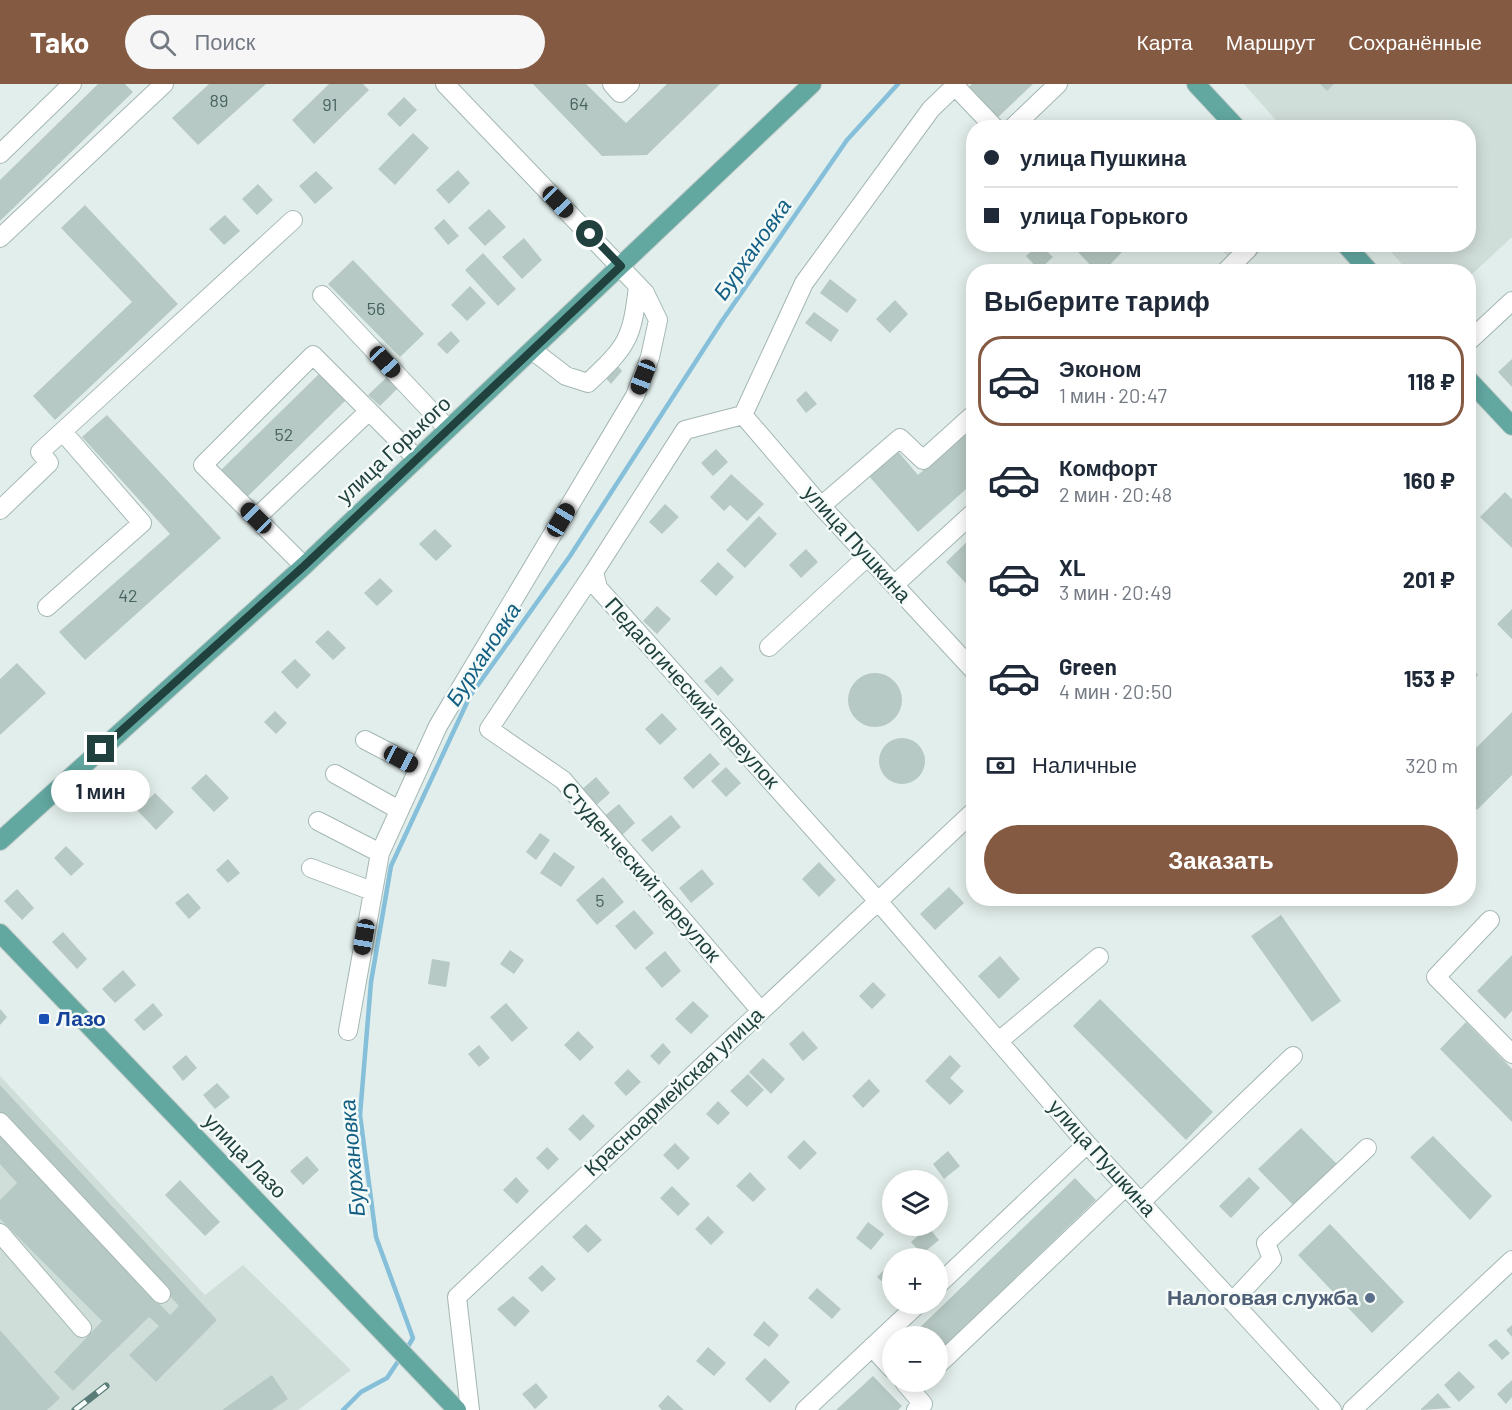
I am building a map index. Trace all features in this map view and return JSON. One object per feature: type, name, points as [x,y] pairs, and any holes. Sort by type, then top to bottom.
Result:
[{"type":"main road","name":"улица Горького","points":[[0,841],[304,566],[812,84]]},
{"type":"main road","points":[[1196,84],[1230,120]]},
{"type":"main road","points":[[1352,252],[1363,264]]},
{"type":"main road","points":[[1476,388],[1512,426]]},
{"type":"main road","name":"улица Лазо","points":[[0,933],[457,1410]]},
{"type":"street","points":[[0,154],[72,84]]},
{"type":"street","points":[[0,238],[164,84]]},
{"type":"street","points":[[612,84],[620,93],[630,84]]},
{"type":"street","points":[[1020,120],[1058,84]]},
{"type":"street","points":[[594,572],[685,430],[743,415],[804,283],[931,109],[956,85],[988,120]]},
{"type":"street","points":[[348,1031],[380,853],[438,726],[635,396],[650,357],[658,320],[645,293],[621,266],[450,86]]},
{"type":"street","points":[[0,510],[49,463],[40,452],[293,220]]},
{"type":"street","points":[[1233,264],[1245,252]]},
{"type":"street","points":[[532,350],[566,376],[588,383],[626,344],[635,317],[638,286]]},
{"type":"street","points":[[322,295],[448,429]]},
{"type":"street","points":[[1476,335],[1512,301]]},
{"type":"street","points":[[304,566],[204,465],[313,355],[417,459]]},
{"type":"street","points":[[256,518],[369,411]]},
{"type":"street","name":"улица Пушкина","points":[[743,415],[821,506],[966,662]]},
{"type":"street","points":[[821,506],[900,438],[923,460],[966,421]]},
{"type":"street","points":[[48,607],[142,523],[63,432]]},
{"type":"street","points":[[894,585],[966,519]]},
{"type":"street","points":[[769,647],[868,556]]},
{"type":"street","name":"Педагогический переулок","points":[[594,572],[598,588],[878,901]]},
{"type":"street","name":"Студенческий переулок","points":[[594,572],[489,729],[563,780],[760,1010]]},
{"type":"street","points":[[365,740],[419,768]]},
{"type":"street","points":[[335,774],[399,810]]},
{"type":"street","name":"Красноармейская улица","points":[[470,1410],[458,1297],[760,1010],[966,818]]},
{"type":"street","points":[[318,821],[380,853]]},
{"type":"street","points":[[311,868],[372,891]]},
{"type":"street","name":"улица Пушкина","points":[[878,901],[1087,1144],[1332,1410]]},
{"type":"street","points":[[1490,920],[1436,977],[1512,1054]]},
{"type":"street","points":[[999,1041],[1099,957]]},
{"type":"street","points":[[1141,1203],[1293,1056]]},
{"type":"street","points":[[0,1122],[161,1294]]},
{"type":"street","points":[[948,1276],[1087,1144]]},
{"type":"street","points":[[1232,1302],[1272,1259],[1266,1243],[1367,1148]]},
{"type":"street","points":[[948,1355],[1126,1186]]},
{"type":"street","points":[[0,1233],[82,1328]]},
{"type":"street","points":[[1352,1410],[1512,1260]]},
{"type":"street","points":[[805,1410],[907,1314]]},
{"type":"street","points":[[872,1347],[882,1358]]},
{"type":"street","points":[[916,1392],[923,1404],[916,1410]]},
{"type":"shaded area","points":[[1244,84],[1512,84],[1512,237],[1476,270],[1476,264],[1402,264],[1391,252],[1476,252],[1476,120],[1276,120]]},
{"type":"shaded area","points":[[1224,252],[1260,252],[1247,264],[1235,264]]},
{"type":"shaded area","points":[[0,1076],[205,1295],[243,1265],[351,1370],[298,1410],[0,1410]]},
{"type":"building","points":[[98,84],[125,84],[133,92],[0,221],[0,180]]},
{"type":"building","points":[[209,84],[266,84],[198,145],[172,118]]},
{"type":"building","points":[[329,84],[363,84],[369,90],[314,144],[292,120]]},
{"type":"building","points":[[533,84],[586,84],[626,123],[667,84],[720,84],[647,155],[602,156]]},
{"type":"building","points":[[972,84],[1033,84],[996,119],[967,89]]},
{"type":"building","points":[[1320,84],[1334,84],[1327,91]]},
{"type":"building","points":[[404,97],[417,110],[400,127],[387,114]]},
{"type":"building","points":[[413,133],[429,148],[395,185],[378,169]]},
{"type":"building","points":[[458,170],[470,183],[449,204],[436,190]]},
{"type":"building","points":[[316,171],[333,188],[315,204],[299,186]]},
{"type":"building","points":[[258,184],[273,200],[257,215],[242,199]]},
{"type":"building","points":[[85,205],[178,304],[55,420],[33,396],[132,302],[61,228]]},
{"type":"building","points":[[489,209],[506,227],[485,246],[468,228]]},
{"type":"building","points":[[225,215],[240,231],[224,245],[209,229]]},
{"type":"building","points":[[444,219],[459,236],[448,245],[434,228]]},
{"type":"building","points":[[524,238],[542,260],[522,279],[502,257]]},
{"type":"building","points":[[1030,252],[1048,252],[1053,257],[1045,264],[1033,264],[1026,256]]},
{"type":"building","points":[[1078,252],[1122,252],[1111,264],[1089,264]]},
{"type":"building","points":[[483,253],[516,289],[498,306],[465,270]]},
{"type":"building","points":[[353,260],[424,334],[400,357],[328,284]]},
{"type":"building","points":[[830,279],[857,300],[847,313],[820,293]]},
{"type":"building","points":[[470,286],[486,303],[467,321],[451,305]]},
{"type":"building","points":[[895,300],[908,314],[890,333],[876,319]]},
{"type":"building","points":[[814,312],[839,330],[831,342],[805,323]]},
{"type":"building","points":[[451,331],[460,341],[447,354],[437,344]]},
{"type":"building","points":[[1512,359],[1512,387],[1498,372]]},
{"type":"building","points":[[615,363],[622,371],[611,384],[604,376]]},
{"type":"building","points":[[321,372],[347,399],[247,497],[221,470]]},
{"type":"building","points":[[387,377],[398,388],[380,406],[368,395]]},
{"type":"building","points":[[806,391],[817,404],[806,413],[796,400]]},
{"type":"building","points":[[107,415],[221,538],[85,660],[59,632],[170,534],[82,437]]},
{"type":"building","points":[[966,432],[966,489],[918,532],[868,475],[896,449],[918,475]]},
{"type":"building","points":[[716,449],[728,462],[713,476],[701,463]]},
{"type":"building","points":[[731,474],[764,504],[747,521],[730,505],[724,511],[710,497]]},
{"type":"building","points":[[1505,492],[1512,499],[1512,548],[1480,517]]},
{"type":"building","points":[[665,504],[679,517],[662,534],[649,522]]},
{"type":"building","points":[[759,516],[777,534],[745,568],[726,550]]},
{"type":"building","points":[[435,529],[452,546],[436,561],[419,544]]},
{"type":"building","points":[[966,543],[966,583],[946,562]]},
{"type":"building","points":[[806,549],[818,562],[801,578],[789,565]]},
{"type":"building","points":[[718,562],[734,577],[716,596],[700,581]]},
{"type":"building","points":[[380,578],[393,591],[377,606],[364,593]]},
{"type":"building","points":[[657,606],[671,619],[657,634],[643,621]]},
{"type":"building","points":[[1512,609],[1512,639],[1497,624]]},
{"type":"building","points":[[328,630],[346,648],[333,660],[315,642]]},
{"type":"building","points":[[295,659],[311,675],[297,689],[281,672]]},
{"type":"building","points":[[17,663],[46,693],[0,735],[0,679]]},
{"type":"building","points":[[721,666],[734,680],[718,696],[704,681]]},
{"type":"building","points":[[870,673],[880,673],[890,677],[898,685],[902,700],[898,715],[890,723],[880,727],[870,727],[860,723],[852,715],[848,705],[848,695],[852,685],[860,677]]},
{"type":"building","points":[[275,711],[287,723],[276,734],[264,722]]},
{"type":"building","points":[[1512,712],[1512,775],[1477,810],[1476,809],[1476,748]]},
{"type":"building","points":[[662,713],[677,729],[660,745],[645,729]]},
{"type":"building","points":[[902,738],[918,745],[925,761],[918,777],[902,784],[886,777],[879,761],[886,745]]},
{"type":"building","points":[[710,753],[720,764],[693,789],[683,778]]},
{"type":"building","points":[[726,767],[741,783],[726,797],[711,781]]},
{"type":"building","points":[[206,774],[229,798],[214,812],[191,788]]},
{"type":"building","points":[[596,777],[610,793],[593,808],[579,792]]},
{"type":"building","points":[[155,793],[174,812],[156,830],[137,810]]},
{"type":"building","points":[[619,804],[635,823],[619,838],[602,818]]},
{"type":"building","points":[[671,815],[681,827],[652,852],[641,840]]},
{"type":"building","points":[[540,833],[550,840],[536,860],[526,852]]},
{"type":"building","points":[[66,846],[84,864],[71,876],[54,858]]},
{"type":"building","points":[[554,852],[575,867],[561,887],[540,873]]},
{"type":"building","points":[[228,859],[240,873],[228,883],[216,870]]},
{"type":"building","points":[[819,862],[836,880],[819,897],[802,879]]},
{"type":"building","points":[[702,869],[714,884],[691,903],[679,888]]},
{"type":"building","points":[[603,877],[624,902],[597,925],[576,900]]},
{"type":"building","points":[[949,887],[964,903],[935,930],[920,914]]},
{"type":"building","points":[[17,889],[34,908],[22,920],[4,901]]},
{"type":"building","points":[[188,893],[201,908],[189,919],[175,903]]},
{"type":"building","points":[[634,910],[654,933],[635,950],[615,926]]},
{"type":"building","points":[[1281,915],[1341,1001],[1312,1022],[1251,936]]},
{"type":"building","points":[[63,932],[87,959],[77,969],[52,942]]},
{"type":"building","points":[[510,950],[524,960],[514,974],[500,964]]},
{"type":"building","points":[[665,951],[681,971],[662,988],[645,968]]},
{"type":"building","points":[[1512,955],[1512,1011],[1505,1019],[1477,991]]},
{"type":"building","points":[[1000,956],[1020,979],[999,999],[978,976]]},
{"type":"building","points":[[432,959],[450,962],[446,987],[428,984]]},
{"type":"building","points":[[123,970],[136,985],[115,1003],[102,989]]},
{"type":"building","points":[[873,982],[886,995],[872,1009],[859,996]]},
{"type":"building","points":[[1100,999],[1213,1112],[1186,1140],[1073,1026]]},
{"type":"building","points":[[693,1001],[709,1016],[691,1034],[675,1019]]},
{"type":"building","points":[[153,1003],[163,1015],[144,1031],[134,1020]]},
{"type":"building","points":[[506,1003],[528,1028],[512,1042],[490,1017]]},
{"type":"building","points":[[0,1009],[7,1017],[0,1025]]},
{"type":"building","points":[[1466,1022],[1512,1069],[1512,1122],[1440,1049]]},
{"type":"building","points":[[578,1031],[594,1047],[580,1061],[564,1045]]},
{"type":"building","points":[[803,1031],[818,1048],[803,1061],[789,1044]]},
{"type":"building","points":[[663,1043],[671,1052],[659,1065],[650,1056]]},
{"type":"building","points":[[479,1045],[490,1058],[479,1067],[468,1054]]},
{"type":"building","points":[[186,1055],[197,1068],[183,1081],[172,1067]]},
{"type":"building","points":[[950,1055],[961,1066],[950,1078],[964,1091],[950,1105],[925,1081]]},
{"type":"building","points":[[763,1058],[785,1079],[771,1094],[749,1072]]},
{"type":"building","points":[[628,1069],[641,1082],[626,1096],[614,1083]]},
{"type":"building","points":[[748,1074],[764,1090],[747,1107],[730,1091]]},
{"type":"building","points":[[869,1079],[880,1091],[863,1108],[852,1096]]},
{"type":"building","points":[[217,1083],[230,1097],[215,1109],[203,1095]]},
{"type":"building","points":[[0,1085],[217,1320],[156,1382],[129,1355],[159,1326],[149,1317],[73,1391],[54,1372],[102,1321],[0,1219],[0,1200],[17,1183],[0,1164],[0,1136],[170,1315],[179,1306],[0,1113]]},
{"type":"building","points":[[718,1101],[730,1113],[718,1125],[706,1114]]},
{"type":"building","points":[[583,1114],[595,1126],[580,1141],[568,1129]]},
{"type":"building","points":[[1301,1128],[1338,1165],[1295,1207],[1258,1169]]},
{"type":"building","points":[[1433,1136],[1492,1196],[1470,1220],[1410,1157]]},
{"type":"building","points":[[804,1140],[817,1153],[800,1170],[787,1157]]},
{"type":"building","points":[[675,1143],[690,1158],[678,1170],[663,1155]]},
{"type":"building","points":[[547,1147],[559,1159],[548,1170],[536,1158]]},
{"type":"building","points":[[948,1151],[960,1166],[948,1176],[948,1170],[937,1170],[933,1164]]},
{"type":"building","points":[[307,1156],[319,1170],[303,1185],[290,1171]]},
{"type":"building","points":[[750,1172],[766,1189],[753,1202],[736,1186]]},
{"type":"building","points":[[516,1177],[529,1191],[517,1204],[503,1190]]},
{"type":"building","points":[[1249,1177],[1260,1188],[1231,1218],[1219,1206]]},
{"type":"building","points":[[1075,1178],[1096,1200],[948,1342],[948,1326],[921,1326],[934,1314],[948,1314],[948,1300]]},
{"type":"building","points":[[180,1180],[220,1222],[205,1236],[165,1195]]},
{"type":"building","points":[[672,1186],[690,1204],[678,1216],[660,1198]]},
{"type":"building","points":[[708,1216],[724,1232],[711,1245],[695,1229]]},
{"type":"building","points":[[868,1222],[882,1232],[882,1236],[871,1250],[856,1238]]},
{"type":"building","points":[[586,1224],[602,1240],[588,1253],[572,1237]]},
{"type":"building","points":[[1330,1224],[1404,1302],[1372,1333],[1298,1255]]},
{"type":"building","points":[[918,1236],[936,1236],[939,1240],[929,1248],[916,1248],[911,1242]]},
{"type":"building","points":[[542,1265],[556,1279],[542,1292],[528,1278]]},
{"type":"building","points":[[882,1272],[882,1282],[877,1277]]},
{"type":"building","points":[[817,1288],[841,1309],[832,1319],[808,1298]]},
{"type":"building","points":[[513,1296],[530,1311],[515,1327],[497,1309]]},
{"type":"building","points":[[764,1321],[779,1335],[769,1347],[753,1335]]},
{"type":"building","points":[[1512,1325],[1512,1337],[1506,1330]]},
{"type":"building","points":[[0,1330],[60,1398],[47,1410],[0,1410]]},
{"type":"building","points":[[1496,1339],[1510,1353],[1502,1360],[1488,1345]]},
{"type":"building","points":[[708,1347],[726,1363],[714,1376],[696,1361]]},
{"type":"building","points":[[765,1358],[790,1382],[770,1403],[745,1379]]},
{"type":"building","points":[[1459,1371],[1475,1387],[1459,1402],[1444,1385]]},
{"type":"building","points":[[272,1375],[288,1399],[272,1410],[222,1410]]},
{"type":"building","points":[[873,1376],[882,1385],[882,1392],[888,1392],[902,1406],[898,1410],[836,1410]]},
{"type":"building","points":[[1512,1380],[1512,1397],[1506,1404],[1497,1394]]},
{"type":"building","points":[[536,1383],[548,1397],[535,1409],[522,1394]]},
{"type":"building","points":[[1438,1393],[1451,1408],[1420,1410]]},
{"type":"building","points":[[668,1395],[684,1410],[662,1410],[658,1406]]},
{"type":"waterway","name":"Бурхановка","points":[[406,1350],[413,1338],[376,1237],[360,1115],[371,982],[391,866],[470,696],[570,556],[722,321],[847,140],[898,84]]},
{"type":"waterway","name":"Бурхановка","points":[[343,1410],[361,1392],[387,1378],[401,1357]]},
{"type":"railway","points":[[75,1410],[106,1386]]},
{"type":"place","name":"Лазо","points":[[44,1019]]},
{"type":"place","name":"Налоговая служба","points":[[1370,1298]]},
{"type":"route","points":[[101,749],[304,566],[621,266],[590,234]]}]
